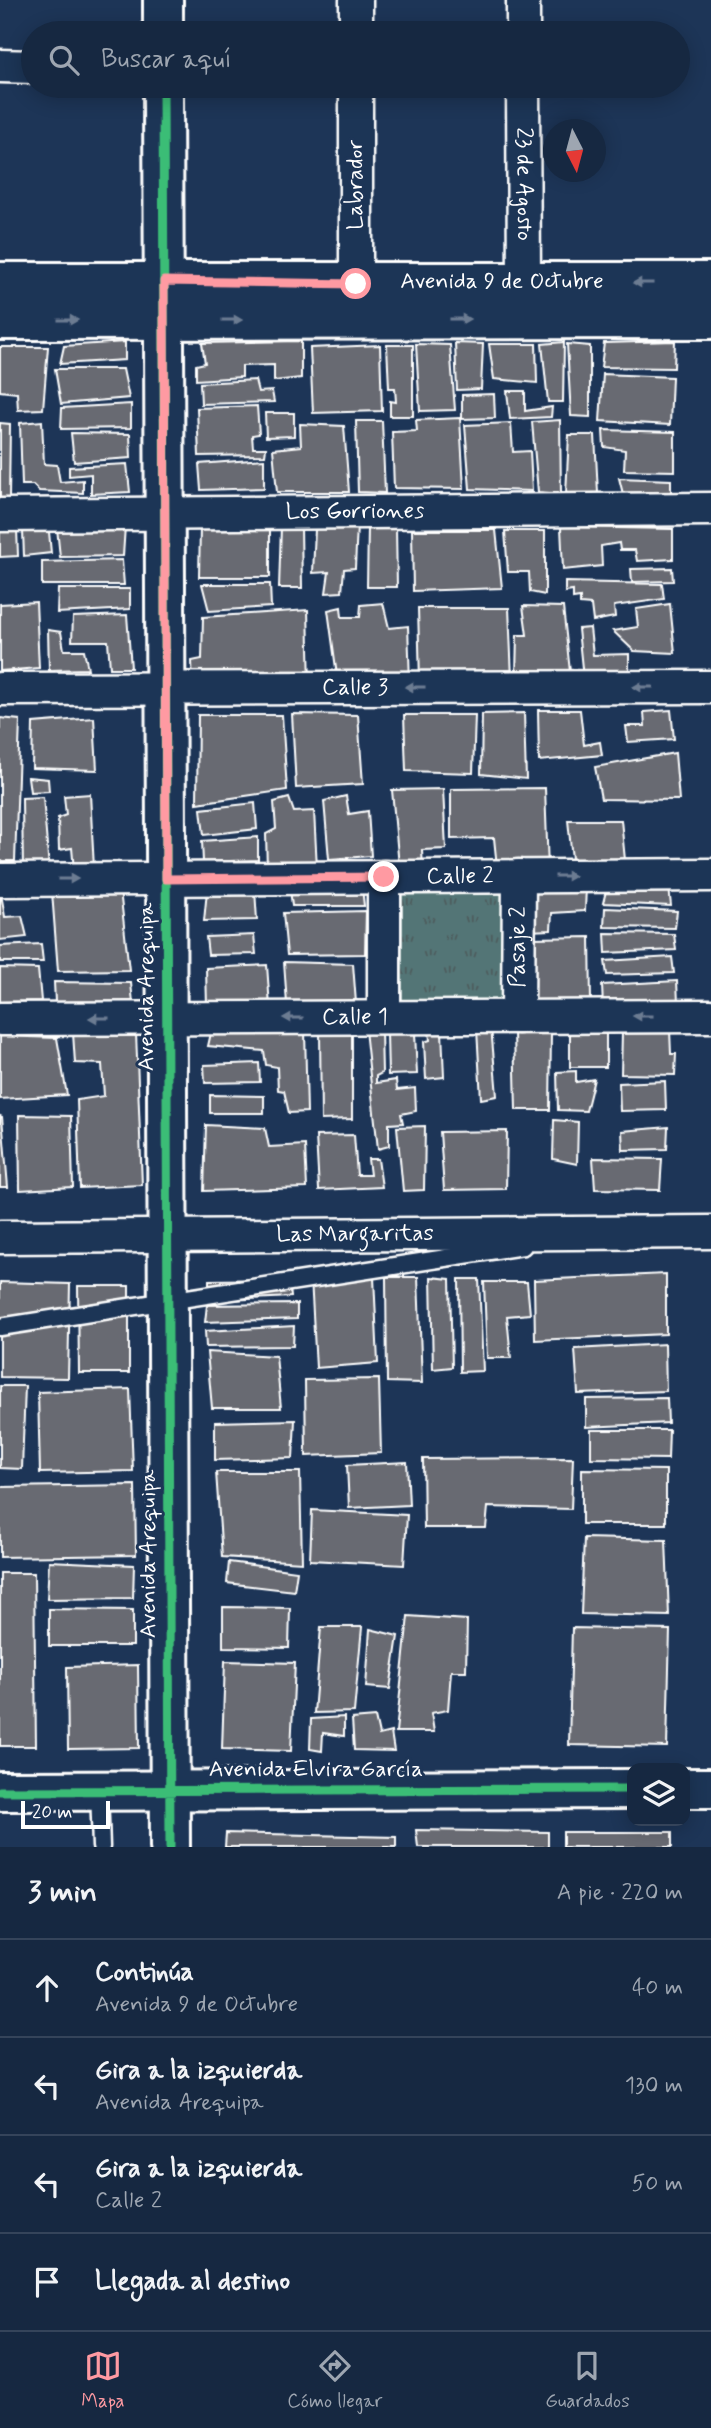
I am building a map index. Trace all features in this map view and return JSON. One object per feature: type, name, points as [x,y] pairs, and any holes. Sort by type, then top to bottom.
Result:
[{"type":"street","points":[[163,0],[163,21]]},
{"type":"street","points":[[356,0],[356,21]]},
{"type":"street","points":[[523,0],[523,21]]},
{"type":"street","points":[[0,66],[21,66]]},
{"type":"street","name":"Avenida Arequipa","points":[[163,98],[170,1847]]},
{"type":"street","name":"Labrador","points":[[356,98],[356,284]]},
{"type":"street","name":"23 de Agosto","points":[[523,98],[524,283]]},
{"type":"street","name":"Avenida 9 de Octubre","points":[[0,282],[711,282]]},
{"type":"street","name":"Avenida 9 de Octubre","points":[[0,320],[711,319]]},
{"type":"street","name":"Los Gorriones","points":[[0,514],[711,509]]},
{"type":"street","name":"Calle 3","points":[[0,689],[711,687]]},
{"type":"street","name":"Calle 2","points":[[0,880],[711,874]]},
{"type":"street","name":"Pasaje 2","points":[[518,1017],[519,876]]},
{"type":"street","points":[[384,877],[384,1017]]},
{"type":"street","name":"Calle 1","points":[[0,1019],[711,1016]]},
{"type":"street","name":"Las Margaritas","points":[[0,1237],[711,1232]]},
{"type":"street","name":"Avenida Elvira García","points":[[0,1791],[627,1788]]},
{"type":"street","points":[[690,1788],[711,1788]]},
{"type":"lane","points":[[0,1326],[711,1217]]},
{"type":"lane","points":[[99,1790],[101,1847]]},
{"type":"green space","points":[[510,893],[507,1005],[402,1003],[402,894]]},
{"type":"building","points":[[301,341],[301,378],[274,381],[274,365],[242,366],[242,377],[196,380],[196,365],[205,363],[202,343]]},
{"type":"building","points":[[675,341],[674,368],[601,367],[604,343]]},
{"type":"building","points":[[125,342],[125,360],[60,364],[64,346]]},
{"type":"building","points":[[564,342],[563,402],[548,402],[542,344]]},
{"type":"building","points":[[455,343],[483,344],[481,389],[457,390]]},
{"type":"building","points":[[416,344],[450,345],[455,410],[420,411]]},
{"type":"building","points":[[489,344],[536,344],[537,383],[494,379]]},
{"type":"building","points":[[567,344],[590,346],[590,417],[571,416]]},
{"type":"building","points":[[380,345],[382,411],[313,413],[310,348]]},
{"type":"building","points":[[387,345],[413,345],[413,416],[390,416],[390,401],[396,402],[395,388],[389,388]]},
{"type":"building","points":[[0,347],[48,347],[43,409],[18,410],[17,393],[0,391]]},
{"type":"building","points":[[55,369],[123,369],[129,398],[61,404]]},
{"type":"building","points":[[603,374],[672,377],[670,425],[600,421]]},
{"type":"building","points":[[255,380],[258,392],[272,391],[274,402],[201,404],[200,383]]},
{"type":"building","points":[[507,391],[525,391],[525,411],[552,407],[551,417],[510,419]]},
{"type":"building","points":[[494,394],[495,418],[462,419],[462,395]]},
{"type":"building","points":[[131,404],[131,428],[61,429],[62,408]]},
{"type":"building","points":[[257,406],[259,434],[252,435],[253,448],[266,448],[265,455],[199,456],[197,408]]},
{"type":"building","points":[[265,413],[294,413],[294,436],[266,437]]},
{"type":"building","points":[[460,418],[464,489],[394,488],[392,432],[417,431],[416,420]]},
{"type":"building","points":[[560,420],[561,494],[538,492],[532,422]]},
{"type":"building","points":[[42,421],[44,464],[57,465],[60,482],[83,480],[83,493],[39,491],[33,485],[22,485],[20,423]]},
{"type":"building","points":[[356,421],[382,421],[385,493],[358,492]]},
{"type":"building","points":[[0,423],[10,424],[9,499],[0,499]]},
{"type":"building","points":[[511,423],[513,452],[530,451],[532,491],[470,489],[465,425]]},
{"type":"building","points":[[300,424],[344,426],[349,492],[277,492],[273,449],[301,446]]},
{"type":"building","points":[[603,430],[675,432],[675,471],[624,470],[625,450],[604,447]]},
{"type":"building","points":[[71,433],[130,434],[131,458],[74,462]]},
{"type":"building","points":[[569,435],[595,435],[598,493],[566,494]]},
{"type":"building","points":[[264,459],[264,488],[201,490],[199,464]]},
{"type":"building","points":[[127,464],[130,492],[91,494],[91,474],[69,476],[69,467]]},
{"type":"building","points":[[619,478],[671,480],[671,498],[623,494]]},
{"type":"building","points":[[357,525],[355,568],[344,569],[342,592],[326,593],[329,572],[313,573],[315,529]]},
{"type":"building","points":[[125,526],[123,556],[60,557],[57,528]]},
{"type":"building","points":[[270,526],[270,577],[199,577],[200,527]]},
{"type":"building","points":[[281,526],[301,526],[302,588],[279,588]]},
{"type":"building","points":[[368,526],[396,527],[397,587],[367,587]]},
{"type":"building","points":[[561,527],[673,529],[673,559],[637,561],[635,550],[620,550],[619,543],[601,546],[602,566],[563,570]]},
{"type":"building","points":[[0,529],[17,529],[18,556],[0,557]]},
{"type":"building","points":[[412,530],[496,530],[502,588],[413,591]]},
{"type":"building","points":[[23,531],[49,532],[51,553],[24,556]]},
{"type":"building","points":[[505,531],[545,531],[545,595],[530,592],[529,572],[508,572]]},
{"type":"building","points":[[122,560],[124,585],[42,585],[42,562]]},
{"type":"building","points":[[672,568],[673,581],[632,582],[631,569]]},
{"type":"building","points":[[565,582],[662,584],[664,599],[614,606],[615,617],[593,621],[591,605],[580,604],[580,598],[573,599],[573,591],[565,592]]},
{"type":"building","points":[[202,584],[270,584],[271,607],[209,611]]},
{"type":"building","points":[[58,589],[130,589],[130,609],[57,613]]},
{"type":"building","points":[[36,602],[39,668],[0,671],[0,604]]},
{"type":"building","points":[[383,603],[389,628],[408,626],[410,682],[338,683],[328,610],[341,607],[342,617],[360,617],[361,605]]},
{"type":"building","points":[[670,604],[675,653],[634,651],[613,631],[638,627],[636,609]]},
{"type":"building","points":[[523,606],[563,607],[571,681],[516,676],[517,635],[527,635]]},
{"type":"building","points":[[418,608],[509,608],[512,679],[420,681]]},
{"type":"building","points":[[308,610],[310,684],[193,685],[192,661],[202,659],[203,617]]},
{"type":"building","points":[[127,615],[131,668],[110,668],[108,641],[72,641],[73,617]]},
{"type":"building","points":[[590,628],[593,655],[629,654],[629,677],[583,678],[578,629]]},
{"type":"building","points":[[48,630],[61,632],[64,650],[84,650],[88,669],[49,670]]},
{"type":"building","points":[[538,710],[580,710],[584,745],[600,742],[602,755],[539,761]]},
{"type":"building","points":[[671,710],[674,739],[628,742],[626,726],[645,726],[644,712]]},
{"type":"building","points":[[524,713],[526,779],[481,774],[482,714]]},
{"type":"building","points":[[292,714],[358,715],[363,784],[296,788]]},
{"type":"building","points":[[198,715],[282,715],[287,790],[197,803]]},
{"type":"building","points":[[404,715],[475,715],[473,773],[406,771]]},
{"type":"building","points":[[0,718],[20,720],[15,861],[0,861]]},
{"type":"building","points":[[94,718],[97,770],[32,768],[33,723]]},
{"type":"building","points":[[675,753],[679,800],[601,799],[595,767]]},
{"type":"building","points":[[28,777],[48,779],[49,791],[30,792]]},
{"type":"building","points":[[545,788],[548,869],[497,867],[494,838],[451,839],[451,789]]},
{"type":"building","points":[[443,789],[446,849],[422,850],[423,869],[399,866],[392,790]]},
{"type":"building","points":[[90,794],[94,868],[74,870],[72,848],[59,850],[58,818],[66,815],[64,796]]},
{"type":"building","points":[[346,796],[349,814],[368,811],[371,856],[329,859],[324,801]]},
{"type":"building","points":[[43,797],[49,869],[23,871],[22,798]]},
{"type":"building","points":[[289,798],[294,812],[314,811],[317,868],[267,868],[266,834],[276,829],[274,802]]},
{"type":"building","points":[[255,803],[257,829],[204,835],[201,809]]},
{"type":"building","points":[[568,820],[621,820],[625,860],[572,859]]},
{"type":"building","points":[[258,837],[258,860],[203,862],[202,841]]},
{"type":"building","points":[[586,886],[585,911],[552,913],[551,930],[528,931],[528,887]]},
{"type":"building","points":[[607,887],[669,887],[671,906],[603,903]]},
{"type":"building","points":[[0,888],[5,917],[22,916],[27,937],[0,940]]},
{"type":"building","points":[[362,888],[364,906],[292,906],[290,889]]},
{"type":"building","points":[[120,890],[129,970],[58,971],[52,892]]},
{"type":"building","points":[[255,890],[257,920],[204,921],[207,891]]},
{"type":"building","points":[[605,908],[677,911],[675,928],[604,927]]},
{"type":"building","points":[[366,911],[365,954],[287,955],[283,913]]},
{"type":"building","points":[[605,933],[674,934],[676,950],[606,953]]},
{"type":"building","points":[[254,935],[256,954],[208,955],[206,937]]},
{"type":"building","points":[[590,937],[591,1002],[530,1005],[531,938]]},
{"type":"building","points":[[41,944],[43,962],[0,962],[0,946]]},
{"type":"building","points":[[672,957],[674,973],[607,975],[605,961]]},
{"type":"building","points":[[284,962],[353,964],[356,1003],[287,1004]]},
{"type":"building","points":[[267,965],[270,1007],[207,1006],[206,968]]},
{"type":"building","points":[[0,968],[38,969],[41,1001],[0,1002]]},
{"type":"building","points":[[677,981],[678,1003],[603,1007],[602,985]]},
{"type":"building","points":[[54,982],[131,983],[133,1003],[55,1002]]},
{"type":"building","points":[[491,1027],[497,1096],[481,1099],[477,1029]]},
{"type":"building","points":[[570,1029],[606,1029],[606,1067],[570,1067]]},
{"type":"building","points":[[365,1030],[381,1031],[382,1073],[376,1076],[376,1083],[396,1080],[397,1090],[415,1088],[416,1111],[401,1114],[403,1123],[389,1124],[389,1146],[378,1149]]},
{"type":"building","points":[[670,1030],[671,1054],[676,1054],[675,1075],[621,1074],[622,1032]]},
{"type":"building","points":[[305,1031],[307,1112],[289,1113],[284,1091],[278,1090],[277,1067],[266,1065],[264,1051],[208,1046],[211,1033]]},
{"type":"building","points":[[442,1031],[444,1077],[426,1079],[424,1042],[430,1040],[429,1032]]},
{"type":"building","points":[[320,1032],[352,1032],[352,1119],[321,1120]]},
{"type":"building","points":[[514,1032],[551,1032],[550,1110],[516,1110]]},
{"type":"building","points":[[73,1033],[136,1033],[142,1185],[80,1188],[77,1100],[104,1096],[102,1064],[75,1063]]},
{"type":"building","points":[[387,1033],[415,1033],[417,1074],[388,1075]]},
{"type":"building","points":[[0,1036],[57,1038],[67,1095],[0,1099]]},
{"type":"building","points":[[259,1063],[260,1082],[205,1083],[204,1065]]},
{"type":"building","points":[[576,1071],[576,1082],[594,1079],[586,1111],[558,1110],[557,1072]]},
{"type":"building","points":[[665,1081],[666,1110],[620,1111],[619,1083]]},
{"type":"building","points":[[210,1095],[264,1096],[264,1113],[210,1113]]},
{"type":"building","points":[[19,1115],[71,1116],[73,1187],[20,1190]]},
{"type":"building","points":[[0,1116],[2,1117],[8,1187],[0,1187]]},
{"type":"building","points":[[554,1120],[578,1122],[577,1164],[553,1159]]},
{"type":"building","points":[[206,1125],[265,1128],[269,1147],[305,1145],[307,1188],[204,1191]]},
{"type":"building","points":[[425,1126],[424,1190],[403,1191],[397,1127]]},
{"type":"building","points":[[668,1127],[667,1149],[623,1150],[622,1131]]},
{"type":"building","points":[[507,1131],[506,1189],[444,1190],[440,1132]]},
{"type":"building","points":[[354,1135],[357,1175],[370,1175],[368,1159],[378,1159],[382,1187],[319,1190],[316,1136]]},
{"type":"building","points":[[593,1158],[662,1159],[660,1190],[595,1189]]},
{"type":"building","points":[[666,1274],[666,1334],[535,1340],[534,1280]]},
{"type":"building","points":[[374,1277],[378,1363],[316,1368],[311,1278]]},
{"type":"building","points":[[386,1277],[418,1277],[422,1383],[387,1382]]},
{"type":"building","points":[[431,1277],[450,1279],[452,1367],[433,1369]]},
{"type":"building","points":[[289,1279],[291,1297],[209,1301],[209,1280]]},
{"type":"building","points":[[459,1279],[479,1279],[483,1371],[460,1372]]},
{"type":"building","points":[[0,1282],[70,1284],[68,1378],[0,1377]]},
{"type":"building","points":[[484,1282],[527,1282],[530,1314],[507,1316],[511,1358],[487,1358]]},
{"type":"building","points":[[78,1286],[129,1286],[129,1373],[79,1373]]},
{"type":"building","points":[[297,1304],[297,1319],[205,1322],[207,1305]]},
{"type":"building","points":[[294,1326],[293,1346],[206,1347],[205,1331]]},
{"type":"building","points":[[665,1344],[666,1391],[578,1394],[575,1349]]},
{"type":"building","points":[[207,1352],[276,1356],[281,1408],[212,1408]]},
{"type":"building","points":[[379,1379],[381,1453],[306,1456],[305,1380]]},
{"type":"building","points":[[0,1386],[25,1386],[22,1469],[0,1468]]},
{"type":"building","points":[[130,1389],[133,1471],[40,1473],[38,1392]]},
{"type":"building","points":[[667,1398],[668,1423],[586,1427],[586,1399]]},
{"type":"building","points":[[295,1420],[293,1458],[215,1460],[215,1422]]},
{"type":"building","points":[[591,1430],[669,1430],[668,1459],[591,1458]]},
{"type":"building","points":[[573,1458],[571,1509],[488,1507],[486,1528],[424,1528],[423,1459]]},
{"type":"building","points":[[407,1462],[409,1505],[349,1508],[347,1465]]},
{"type":"building","points":[[582,1469],[666,1470],[666,1524],[582,1524]]},
{"type":"building","points":[[216,1472],[300,1472],[302,1562],[222,1557]]},
{"type":"building","points":[[135,1485],[136,1555],[0,1557],[0,1487]]},
{"type":"building","points":[[312,1510],[407,1515],[404,1565],[310,1560]]},
{"type":"building","points":[[584,1538],[666,1540],[669,1616],[581,1614]]},
{"type":"building","points":[[49,1561],[134,1565],[133,1598],[47,1599]]},
{"type":"building","points":[[229,1562],[297,1571],[294,1591],[227,1583]]},
{"type":"building","points":[[0,1573],[34,1573],[36,1746],[0,1746]]},
{"type":"building","points":[[223,1607],[290,1608],[289,1648],[223,1647]]},
{"type":"building","points":[[49,1609],[133,1610],[133,1646],[49,1646]]},
{"type":"building","points":[[408,1616],[467,1620],[466,1671],[451,1671],[448,1710],[431,1713],[434,1732],[396,1732]]},
{"type":"building","points":[[321,1627],[362,1627],[354,1712],[314,1713]]},
{"type":"building","points":[[572,1628],[670,1630],[667,1747],[569,1745]]},
{"type":"building","points":[[370,1629],[398,1636],[390,1689],[366,1687]]},
{"type":"building","points":[[225,1661],[295,1663],[291,1751],[222,1749]]},
{"type":"building","points":[[138,1665],[139,1748],[68,1749],[67,1667]]},
{"type":"building","points":[[344,1717],[344,1736],[323,1733],[322,1751],[310,1749],[311,1719]]},
{"type":"building","points":[[375,1717],[379,1735],[391,1732],[394,1751],[354,1750],[352,1719]]},
{"type":"building","points":[[416,1830],[548,1832],[548,1847],[418,1847]]},
{"type":"building","points":[[563,1832],[672,1832],[672,1847],[563,1847]]},
{"type":"building","points":[[226,1833],[396,1837],[396,1847],[225,1847]]},
{"type":"cycle path","points":[[163,98],[170,1847]]},
{"type":"cycle path","points":[[0,1791],[627,1789]]},
{"type":"route","points":[[356,284],[164,281],[166,879],[384,877]]}]
